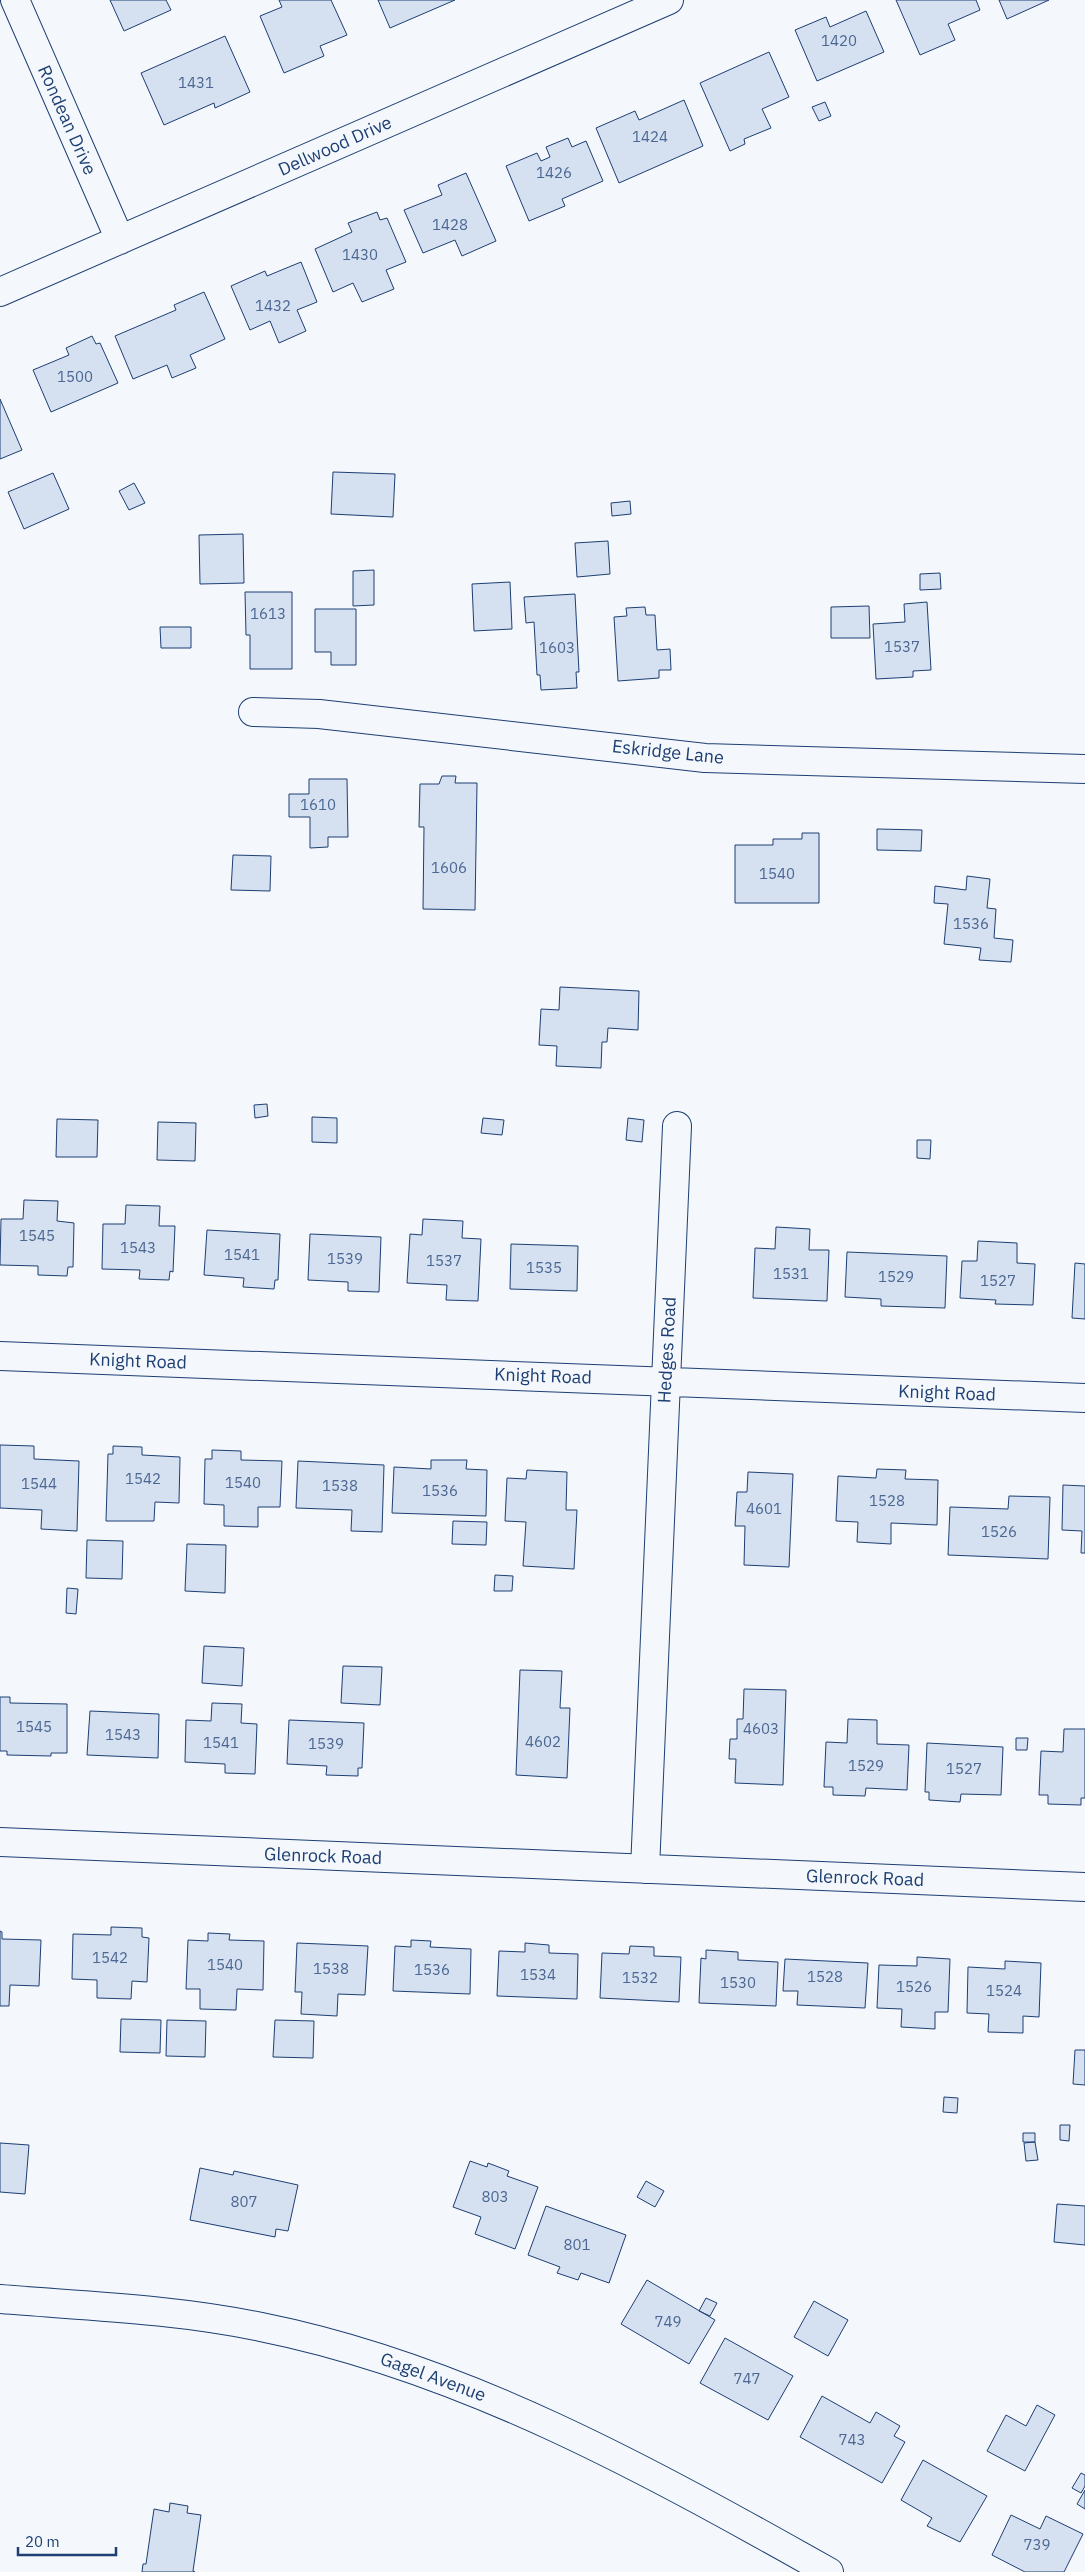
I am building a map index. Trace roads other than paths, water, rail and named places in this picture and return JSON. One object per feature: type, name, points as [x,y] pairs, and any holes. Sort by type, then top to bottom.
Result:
[{"type":"street","name":"Rondean Drive","points":[[15,0],[120,240]]},
{"type":"street","name":"Dellwood Drive","points":[[0,292],[669,0]]},
{"type":"street","name":"Eskridge Lane","points":[[253,712],[319,714],[705,758],[1085,770]]},
{"type":"street","name":"Hedges Road","points":[[645,1870],[677,1126]]},
{"type":"street","name":"Knight Road","points":[[0,1356],[1085,1398]]},
{"type":"street","name":"Glenrock Road","points":[[0,1842],[1085,1887]]},
{"type":"street","name":"Gagel Avenue","points":[[0,2299],[203,2317],[260,2327],[380,2357],[514,2408],[609,2454],[829,2572]]}]
